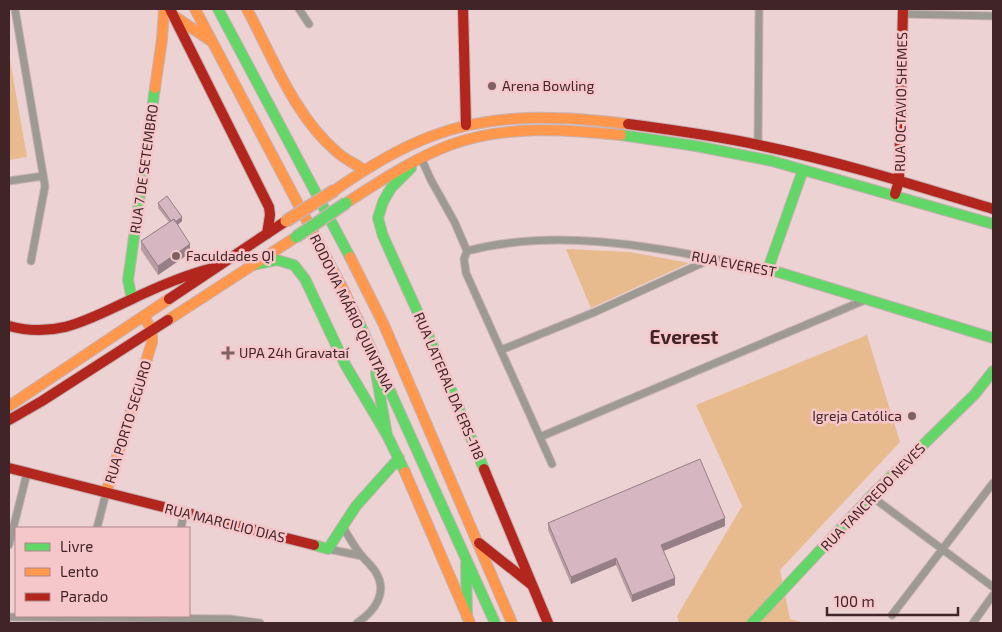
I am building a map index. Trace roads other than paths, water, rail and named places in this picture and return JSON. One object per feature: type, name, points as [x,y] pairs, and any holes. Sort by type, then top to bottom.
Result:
[{"type":"main road","name":"RUA 7 DE SETEMBRO","points":[[132,298],[128,280],[162,39],[164,9]]},
{"type":"main road","name":"RODOVIA MÁRIO QUINTANA","points":[[195,9],[342,287],[495,623]]},
{"type":"main road","name":"RODOVIA MÁRIO QUINTANA","points":[[218,9],[384,325],[512,623]]},
{"type":"main road","points":[[247,9],[296,101],[316,130],[338,152],[364,170]]},
{"type":"main road","points":[[463,9],[466,125]]},
{"type":"main road","name":"RUA OCTAVIO SHEMES","points":[[895,194],[899,181],[903,11]]},
{"type":"main road","name":"RUA 7 DE SETEMBRO","points":[[162,39],[172,12]]},
{"type":"main road","points":[[172,12],[213,43]]},
{"type":"main road","points":[[172,12],[269,207],[270,215],[267,234]]},
{"type":"main road","points":[[9,406],[386,156],[424,139],[466,125],[508,119],[590,119],[712,136],[777,149],[899,181],[993,209]]},
{"type":"main road","points":[[9,420],[42,401],[396,171],[421,158],[466,140],[510,131],[557,129],[641,137],[772,161],[895,194],[993,224]]},
{"type":"main road","name":"RUA LATERAL DA ERS-118","points":[[421,158],[391,188],[383,202],[378,218],[383,236],[429,337],[548,623]]},
{"type":"main road","points":[[768,269],[803,170]]},
{"type":"main road","points":[[253,265],[277,260],[294,265],[305,279],[346,366],[399,458],[469,620]]},
{"type":"main road","points":[[9,326],[36,331],[87,321],[132,298],[195,272],[217,267]]},
{"type":"main road","name":"RUA EVEREST","points":[[768,269],[993,338]]},
{"type":"main road","points":[[144,317],[152,330]]},
{"type":"main road","name":"RUA PORTO SEGURO","points":[[106,493],[149,355],[152,330]]},
{"type":"main road","points":[[372,353],[387,435]]},
{"type":"main road","name":"RUA TANCREDO NEVES","points":[[752,623],[871,496],[975,394],[993,371]]},
{"type":"main road","points":[[328,549],[342,526],[369,490],[399,458]]},
{"type":"main road","name":"RUA MARCILIO DIAS","points":[[9,468],[328,549]]},
{"type":"main road","points":[[478,542],[532,585]]},
{"type":"main road","points":[[466,559],[469,620]]},
{"type":"street","points":[[15,9],[43,176],[44,196],[31,261]]},
{"type":"street","points":[[299,9],[309,24]]},
{"type":"street","points":[[758,145],[759,9]]},
{"type":"street","points":[[903,11],[993,15]]},
{"type":"street","points":[[421,158],[455,223],[467,251],[464,259],[466,273],[552,464]]},
{"type":"street","points":[[9,181],[43,176]]},
{"type":"street","name":"RUA EVEREST","points":[[467,251],[509,242],[544,240],[592,241],[712,258],[768,269]]},
{"type":"street","points":[[501,350],[595,312],[712,258]]},
{"type":"street","points":[[540,437],[865,300]]},
{"type":"street","points":[[9,545],[28,473]]},
{"type":"street","points":[[892,615],[993,483]]},
{"type":"street","name":"RUA PORTO SEGURO","points":[[97,527],[106,493]]},
{"type":"street","points":[[871,496],[993,587]]},
{"type":"street","points":[[181,527],[184,513]]},
{"type":"street","points":[[342,526],[376,573],[380,582],[379,600],[376,607],[357,623]]},
{"type":"street","name":"RUA MARCILIO DIAS","points":[[328,549],[362,556]]},
{"type":"street","points":[[973,623],[993,595]]},
{"type":"street","points":[[9,617],[160,617],[191,621],[230,619],[260,623]]},
{"type":"place","name":"Arena Bowling","points":[[492,86]]},
{"type":"place","name":"Faculdades QI","points":[[176,256]]},
{"type":"place","name":"UPA 24h Gravataí","points":[[228,353]]},
{"type":"place","name":"Igreja Católica","points":[[912,416]]},
{"type":"district","name":"Everest","points":[[684,337]]}]
